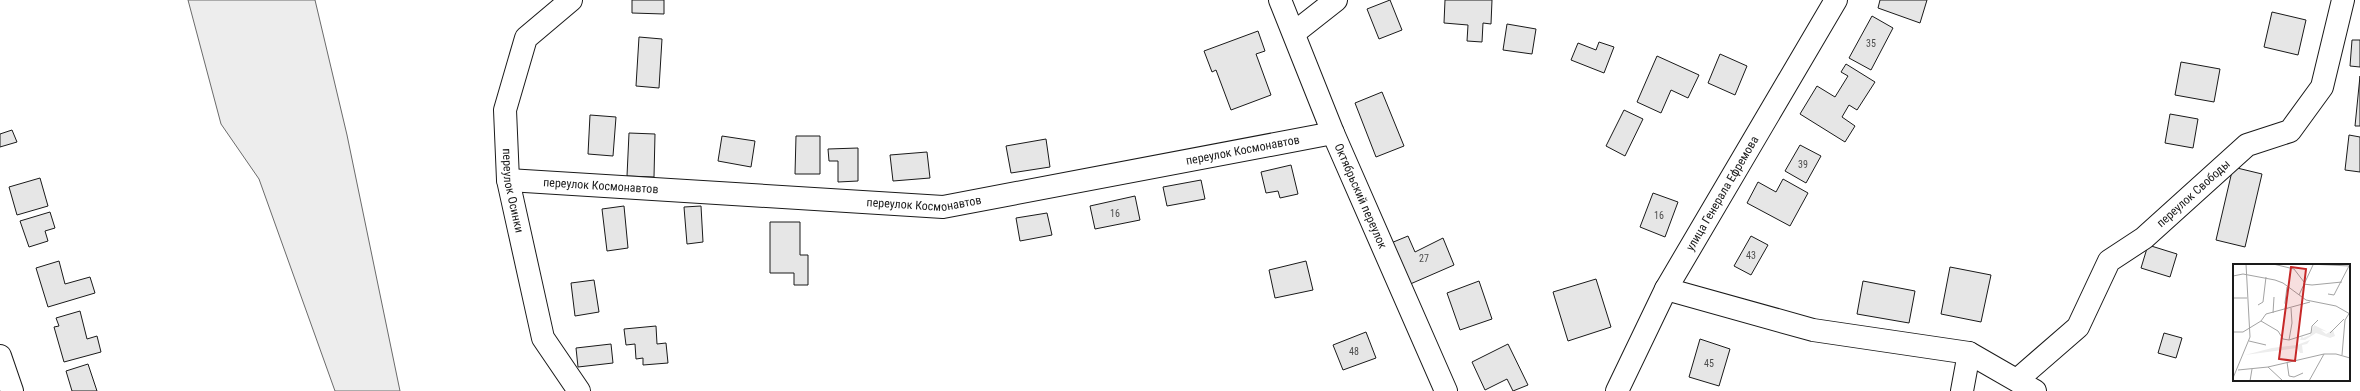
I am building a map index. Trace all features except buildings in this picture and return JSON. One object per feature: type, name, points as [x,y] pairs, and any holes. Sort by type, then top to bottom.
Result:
[{"type":"street","name":"переулок Осинки","points":[[571,0],[526,38],[505,110],[508,180],[543,338],[578,391]]},
{"type":"street","name":"Октябрьский переулок","points":[[1280,0],[1333,133],[1446,391]]},
{"type":"street","points":[[1294,33],[1336,0]]},
{"type":"street","name":"улица Генерала Ефремова","points":[[1617,391],[1666,288],[1836,0]]},
{"type":"street","name":"переулок Свободы","points":[[2017,380],[2078,327],[2109,262],[2144,238],[2247,145],[2290,131],[2322,87],[2343,0]]},
{"type":"street","name":"переулок Космонавтов","points":[[508,180],[943,207],[1333,133]]},
{"type":"street","points":[[1666,288],[1814,330],[1969,353],[2035,391]]},
{"type":"street","points":[[1962,391],[1969,353]]},
{"type":"street","points":[[0,356],[12,391]]},
{"type":"shaded area","points":[[188,0],[315,0],[347,135],[400,391],[335,391],[259,179],[221,124]]}]
